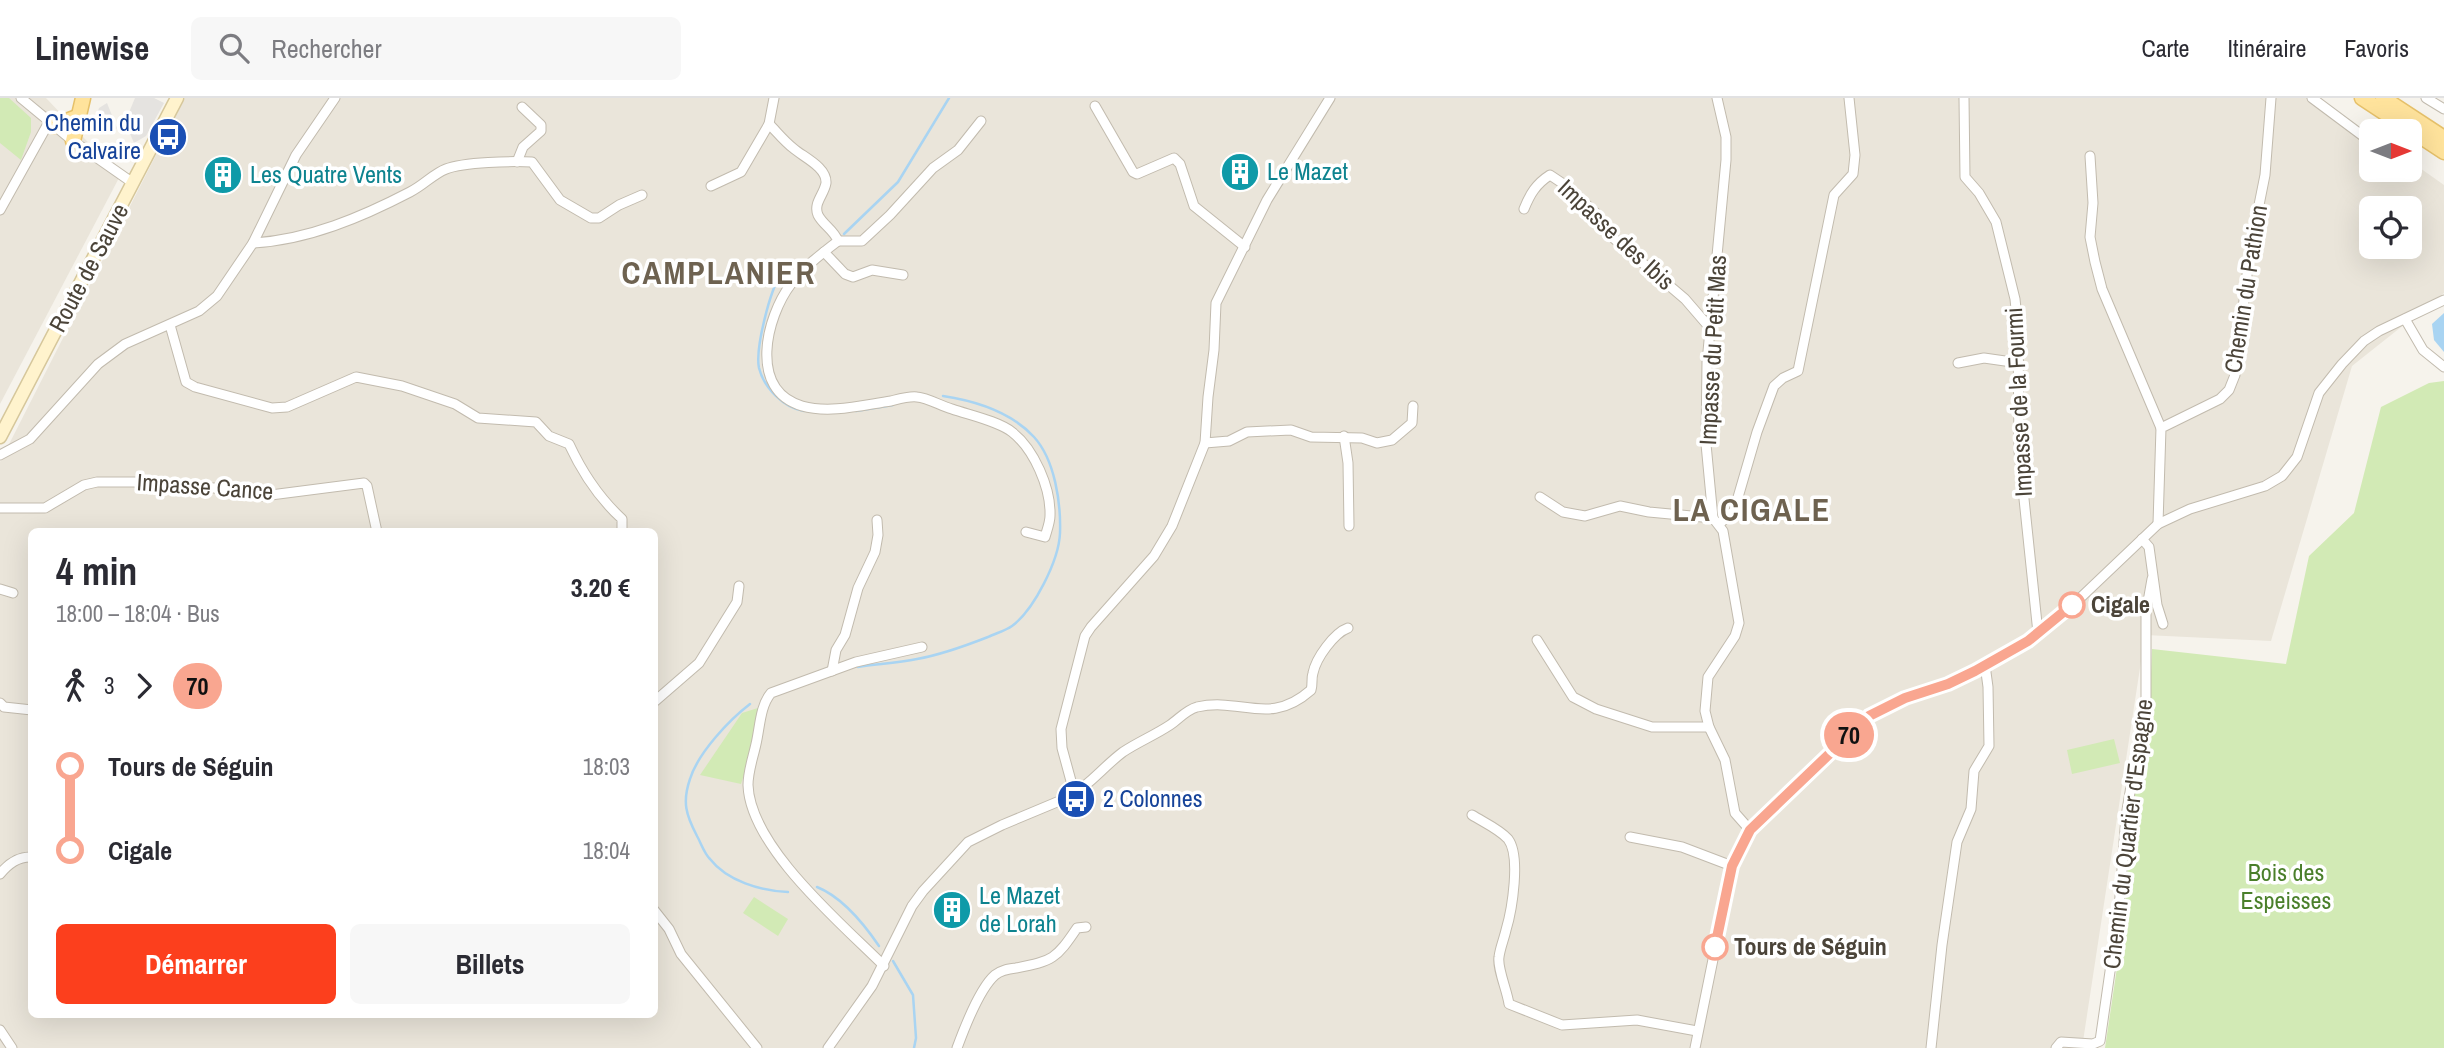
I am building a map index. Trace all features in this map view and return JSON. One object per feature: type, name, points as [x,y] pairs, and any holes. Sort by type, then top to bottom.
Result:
[{"type":"main road","points":[[73,141],[83,98]]},
{"type":"main road","name":"Route de Sauve","points":[[0,437],[177,98]]},
{"type":"main road","points":[[2362,98],[2444,152]]},
{"type":"main road","points":[[2383,98],[2444,137]]},
{"type":"main road","points":[[51,124],[77,117]]},
{"type":"street","points":[[22,98],[73,141],[134,183]]},
{"type":"street","points":[[0,455],[30,439],[98,364],[125,344],[199,311],[217,296],[253,243],[296,155],[335,98]]},
{"type":"street","points":[[711,186],[741,172],[769,124],[774,98]]},
{"type":"street","points":[[1069,797],[1071,782],[1062,748],[1061,729],[1085,636],[1154,556],[1172,526],[1205,443],[1216,303],[1267,200],[1330,98]]},
{"type":"street","name":"Impasse du Petit Mas","points":[[1717,98],[1726,137],[1726,160],[1707,362],[1706,444],[1716,521],[1723,531],[1740,623],[1735,636],[1708,677],[1705,711],[1709,727],[1725,760],[1735,813],[1750,830]]},
{"type":"street","points":[[1540,496],[1563,512],[1585,516],[1620,506],[1716,521],[1734,511],[1757,432],[1774,386],[1798,370],[1834,195],[1853,174],[1855,155],[1849,98]]},
{"type":"street","name":"Impasse de la Fourmi","points":[[1964,98],[1965,177],[1979,193],[1996,222],[2015,299],[2018,451],[2038,633]]},
{"type":"street","name":"Chemin du Pathion","points":[[2161,428],[2220,398],[2229,390],[2235,375],[2250,250],[2265,175],[2271,98]]},
{"type":"street","points":[[2312,98],[2359,133]]},
{"type":"street","points":[[2426,98],[2444,108]]},
{"type":"street","points":[[1095,106],[1133,172],[1138,174],[1174,158],[1180,164],[1194,206],[1245,247]]},
{"type":"street","points":[[517,162],[523,147],[541,131],[541,125],[522,107]]},
{"type":"street","points":[[769,124],[824,175],[826,183],[816,207],[819,217],[836,237],[862,241],[900,205],[933,168],[958,150],[981,121]]},
{"type":"street","points":[[0,210],[51,124]]},
{"type":"street","points":[[2090,156],[2093,203],[2090,237],[2102,289],[2161,428],[2158,524]]},
{"type":"street","points":[[253,243],[278,242],[350,221],[411,192],[449,167],[532,162],[560,200],[591,218],[599,218],[642,195]]},
{"type":"street","name":"Impasse des Ibis","points":[[1524,209],[1532,191],[1541,181],[1550,176],[1565,185],[1598,215],[1611,236],[1685,299],[1710,328]]},
{"type":"street","points":[[836,237],[791,284],[769,328],[766,357],[770,377],[787,399],[800,405],[830,409],[917,396],[1011,431],[1031,452],[1044,479],[1050,516],[1045,537],[1026,531]]},
{"type":"street","points":[[824,252],[845,274],[853,276],[873,270],[903,275]]},
{"type":"street","points":[[1695,1048],[1732,866],[1750,830],[1869,716],[1905,698],[1948,684],[2038,633],[2076,602],[2158,524],[2190,509],[2265,486],[2282,475],[2297,457],[2319,393],[2364,341],[2444,300]]},
{"type":"street","points":[[2405,319],[2423,350],[2444,367]]},
{"type":"street","points":[[170,325],[186,382],[248,403],[272,408],[287,407],[356,377],[412,390],[455,404],[478,418],[536,422],[548,439],[562,440],[569,444],[578,464],[605,503],[622,519],[622,528]]},
{"type":"street","points":[[1958,363],[1984,358],[2018,363]]},
{"type":"street","points":[[1205,443],[1229,441],[1247,432],[1290,430],[1311,437],[1344,436],[1377,443],[1392,440],[1412,423],[1413,407]]},
{"type":"street","points":[[1344,436],[1348,463],[1349,526]]},
{"type":"street","points":[[0,437],[19,444]]},
{"type":"street","name":"Impasse Cance","points":[[0,508],[45,508],[84,485],[97,482],[227,489],[263,496],[365,483],[376,528]]},
{"type":"street","points":[[832,671],[836,650],[845,635],[858,588],[875,552],[877,520]]},
{"type":"street","points":[[2142,539],[2149,547],[2152,579],[2163,624]]},
{"type":"street","name":"Chemin du Quartier d'Espagne","points":[[2056,1048],[2061,1042],[2093,1044],[2100,1041],[2119,909],[2126,816],[2146,697],[2147,613],[2152,579]]},
{"type":"street","points":[[658,699],[699,663],[737,602],[738,586]]},
{"type":"street","points":[[0,589],[13,593]]},
{"type":"street","points":[[828,1048],[873,986],[912,906],[968,842],[1069,797],[1082,789],[1121,754],[1195,707],[1224,705],[1270,710],[1304,697],[1311,690],[1314,670],[1331,639],[1348,628]]},
{"type":"street","points":[[1536,640],[1573,697],[1596,709],[1652,727],[1709,727]]},
{"type":"street","points":[[884,966],[772,849],[749,793],[749,771],[767,699],[771,693],[856,662],[922,647]]},
{"type":"street","points":[[1931,1048],[1957,842],[1971,809],[1974,771],[1989,746],[1985,665]]},
{"type":"street","points":[[0,702],[4,707],[28,709]]},
{"type":"street","points":[[1472,814],[1506,837],[1514,858],[1507,927],[1498,966],[1507,988],[1509,1004],[1562,1025],[1637,1020],[1697,1031]]},
{"type":"street","points":[[1630,837],[1682,847],[1732,866]]},
{"type":"street","points":[[0,874],[8,864],[28,857]]},
{"type":"street","points":[[658,916],[669,929],[681,954],[757,1048]]},
{"type":"street","points":[[957,1048],[970,1015],[993,976],[1003,970],[1046,962],[1060,953],[1077,928],[1086,927]]},
{"type":"street","points":[[0,1030],[12,1048]]},
{"type":"shaded area","points":[[0,98],[46,98],[120,176],[0,404]]},
{"type":"shaded area","points":[[135,98],[154,98],[164,103],[146,136],[134,143],[125,122]]},
{"type":"shaded area","points":[[185,98],[2311,98],[2359,128],[2359,182],[2422,182],[2422,169],[2444,185],[2444,293],[2352,366],[2271,641],[2145,635],[2082,1048],[0,1048],[0,462]]},
{"type":"shaded area","points":[[107,103],[117,128],[110,134],[91,132],[99,108]]},
{"type":"green space","points":[[0,98],[9,98],[31,118],[31,132],[21,160],[0,143]]},
{"type":"green space","name":"Bois des Espeisses","points":[[2444,381],[2444,1048],[2105,1048],[2125,914],[2130,821],[2150,699],[2152,649],[2286,664],[2309,556],[2354,513],[2381,407],[2429,383]]},
{"type":"green space","points":[[761,707],[741,784],[700,775],[742,713]]},
{"type":"green space","points":[[2114,739],[2120,763],[2072,774],[2067,750]]},
{"type":"green space","points":[[754,897],[788,919],[778,936],[743,913]]},
{"type":"water","points":[[2444,313],[2444,352],[2434,340],[2432,324]]},
{"type":"waterway","points":[[844,234],[898,182],[949,98]]},
{"type":"waterway","points":[[793,263],[781,274],[768,306],[758,359],[759,368],[770,390],[789,406],[804,411]]},
{"type":"waterway","points":[[858,667],[935,655],[1009,628],[1020,619],[1037,597],[1055,557],[1060,533],[1058,496],[1052,470],[1041,446],[1025,428],[1004,414],[968,401],[943,396]]},
{"type":"waterway","points":[[856,411],[893,405]]},
{"type":"waterway","points":[[750,704],[724,728],[700,759],[688,787],[686,808],[704,851],[717,867],[745,883],[767,890],[788,892]]},
{"type":"waterway","points":[[817,887],[844,904],[879,946]]},
{"type":"waterway","points":[[893,961],[913,995],[916,1038],[914,1048]]},
{"type":"bus line","name":"70","points":[[1715,947],[1732,866],[1750,830],[1869,716],[1905,698],[1948,684],[1975,671],[2028,641],[2072,605]]},
{"type":"place","name":"Chemin du Calvaire","points":[[168,137]]},
{"type":"place","name":"Le Mazet","points":[[1240,172]]},
{"type":"place","name":"Les Quatre Vents","points":[[223,175]]},
{"type":"place","name":"Cigale","points":[[2072,605]]},
{"type":"place","name":"2 Colonnes","points":[[1076,799]]},
{"type":"place","name":"Le Mazet de Lorah","points":[[952,910]]},
{"type":"place","name":"Tours de Séguin","points":[[1715,947]]},
{"type":"district","name":"CAMPLANIER","points":[[719,273]]},
{"type":"district","name":"LA CIGALE","points":[[1752,510]]}]
